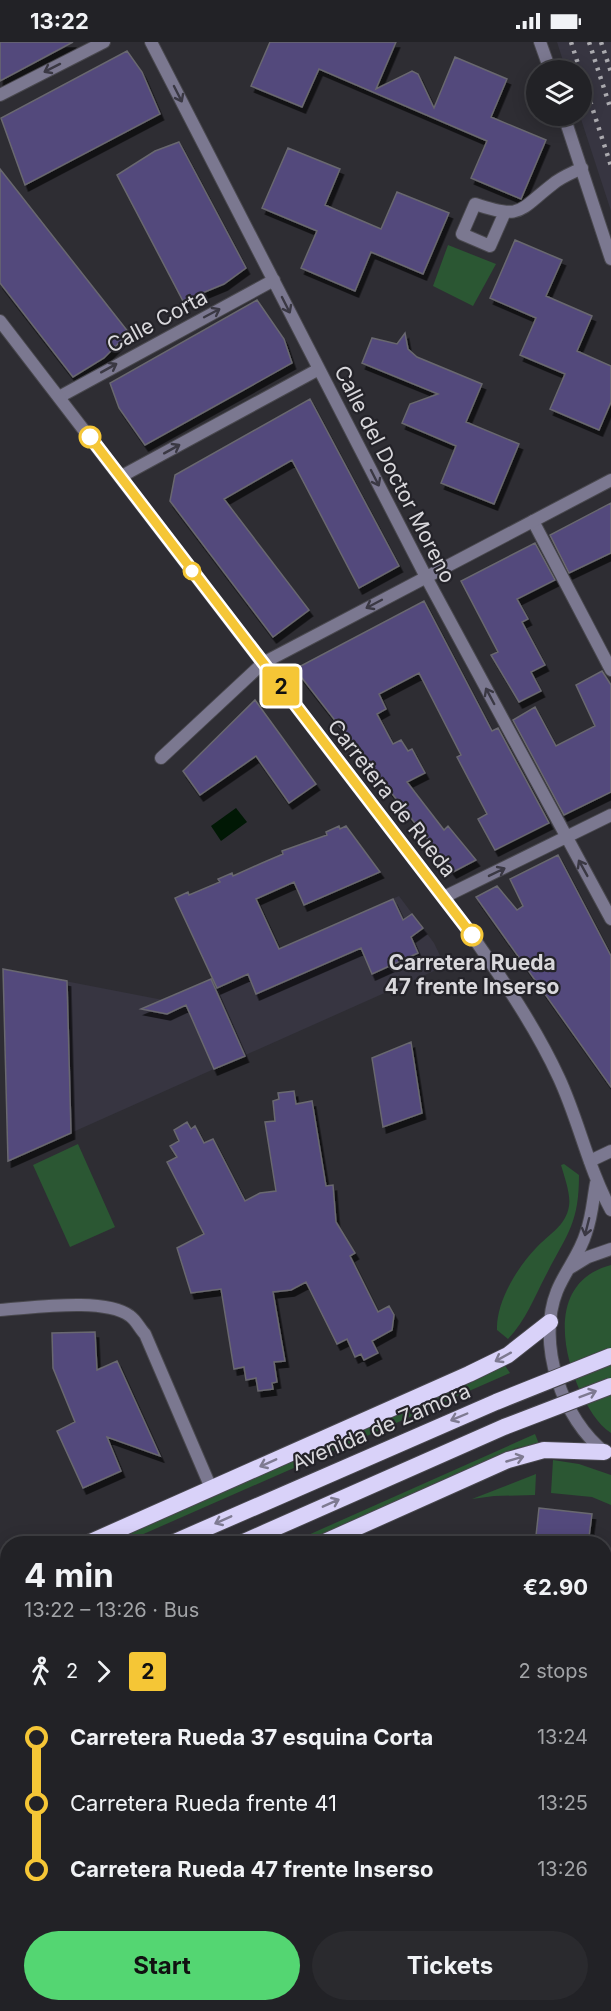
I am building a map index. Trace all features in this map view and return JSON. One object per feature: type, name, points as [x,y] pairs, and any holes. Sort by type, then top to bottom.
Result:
[{"type":"highway","points":[[104,1536],[508,1355],[550,1322]]},
{"type":"highway","name":"Avenida de Zamora","points":[[188,1536],[444,1424],[611,1356]]},
{"type":"highway","points":[[257,1536],[504,1427],[611,1386]]},
{"type":"highway","points":[[338,1536],[508,1460],[544,1450],[607,1454]]},
{"type":"street","points":[[0,95],[104,42]]},
{"type":"street","name":"Calle del Doctor Moreno","points":[[152,42],[426,577],[611,919]]},
{"type":"street","points":[[540,42],[546,60]]},
{"type":"street","points":[[567,126],[611,259]]},
{"type":"street","points":[[505,212],[525,208],[553,183],[582,168]]},
{"type":"street","name":"Calle Corta","points":[[59,397],[274,280]]},
{"type":"street","name":"Carretera de Rueda","points":[[0,321],[444,897],[525,1011],[558,1076],[596,1183],[611,1210]]},
{"type":"street","points":[[120,477],[319,369]]},
{"type":"street","points":[[162,758],[263,663],[611,480]]},
{"type":"street","points":[[533,521],[611,669]]},
{"type":"street","points":[[444,897],[611,815]]},
{"type":"street","points":[[590,1161],[611,1151]]},
{"type":"street","name":"Carretera de Rueda","points":[[596,1183],[586,1233],[557,1291],[550,1322],[554,1368],[562,1396],[583,1431],[607,1454]]},
{"type":"street","points":[[569,1268],[588,1257],[611,1250]]},
{"type":"street","points":[[0,1310],[88,1306],[115,1308],[131,1317],[145,1335],[211,1488]]},
{"type":"shaded area","points":[[557,42],[611,42],[611,211],[583,126],[592,126],[592,60],[563,60]]},
{"type":"shaded area","points":[[236,808],[247,822],[221,841],[211,826]]},
{"type":"shaded area","points":[[399,896],[434,943],[445,966],[8,1161],[3,969],[163,1000]]},
{"type":"green space","points":[[448,245],[496,264],[473,306],[433,286]]},
{"type":"green space","points":[[78,1144],[115,1227],[70,1247],[33,1165]]},
{"type":"green space","points":[[564,1164],[579,1175],[574,1217],[566,1238],[529,1308],[508,1339],[497,1330],[500,1308],[509,1286],[529,1256],[561,1224],[567,1213],[569,1196],[561,1165]]},
{"type":"green space","points":[[611,1265],[611,1433],[597,1420],[581,1393],[568,1356],[565,1318],[569,1301],[578,1285],[591,1273]]},
{"type":"green space","points":[[504,1364],[510,1373],[139,1536],[121,1536]]},
{"type":"green space","points":[[535,1434],[539,1444],[516,1448],[319,1536],[306,1536]]},
{"type":"green space","points":[[553,1460],[579,1464],[611,1475],[611,1505],[592,1497],[551,1493]]},
{"type":"green space","points":[[536,1474],[535,1495],[472,1499]]},
{"type":"building","points":[[0,42],[73,42],[0,81]]},
{"type":"building","points":[[270,42],[396,42],[376,89],[412,71],[418,74],[434,108],[455,57],[507,79],[491,117],[546,140],[521,199],[471,178],[487,141],[319,69],[302,107],[251,86]]},
{"type":"building","points":[[127,51],[142,72],[160,114],[25,185],[1,118]]},
{"type":"building","points":[[179,142],[246,268],[224,284],[183,301],[117,175],[155,151]]},
{"type":"building","points":[[288,148],[340,169],[325,205],[381,229],[397,192],[449,213],[423,274],[371,252],[355,291],[301,268],[317,231],[262,208]]},
{"type":"building","points":[[0,169],[129,333],[104,358],[73,377],[0,283]]},
{"type":"building","points":[[515,240],[562,260],[546,296],[592,316],[577,351],[611,366],[611,402],[599,430],[550,409],[565,374],[520,355],[536,318],[490,298]]},
{"type":"building","points":[[257,300],[284,339],[292,363],[145,445],[119,408],[110,383]]},
{"type":"building","points":[[405,333],[408,349],[417,357],[482,384],[466,422],[519,444],[494,504],[441,483],[456,446],[402,423],[410,404],[438,394],[362,363],[372,338],[397,344]]},
{"type":"building","points":[[310,399],[399,566],[359,588],[292,460],[224,499],[309,610],[273,637],[170,501],[175,475]]},
{"type":"building","points":[[611,503],[611,553],[569,573],[550,535]]},
{"type":"building","points":[[535,543],[555,580],[517,599],[528,619],[522,622],[545,665],[531,672],[541,691],[519,702],[491,655],[498,652],[461,581]]},
{"type":"building","points":[[424,601],[492,731],[498,728],[549,823],[495,850],[478,819],[487,814],[457,757],[461,755],[419,673],[379,694],[386,709],[377,714],[393,744],[401,740],[408,751],[412,749],[425,773],[407,782],[444,830],[448,826],[476,860],[453,872],[295,669]]},
{"type":"building","points":[[602,671],[611,685],[611,792],[564,815],[513,720],[535,707],[556,746],[595,726],[576,685]]},
{"type":"building","points":[[255,700],[316,784],[289,803],[256,756],[200,795],[183,771]]},
{"type":"building","points":[[339,826],[340,829],[346,826],[380,872],[304,905],[294,882],[256,899],[279,949],[393,899],[403,920],[412,914],[423,928],[411,937],[418,953],[372,974],[361,948],[256,994],[248,974],[217,988],[175,898],[188,892],[189,895],[220,882],[218,879],[232,873],[233,876],[283,854],[282,851],[327,835],[326,832]]},
{"type":"building","points":[[558,855],[611,956],[611,1087],[476,897],[497,886],[517,910],[523,906],[510,879]]},
{"type":"building","points":[[3,969],[67,981],[71,1133],[8,1161]]},
{"type":"building","points":[[211,979],[245,1056],[214,1069],[186,1005],[167,1014],[141,1009]]},
{"type":"building","points":[[411,1042],[422,1113],[383,1127],[372,1058]]},
{"type":"building","points":[[294,1091],[296,1104],[312,1101],[326,1186],[333,1185],[336,1222],[355,1253],[350,1256],[378,1312],[389,1306],[394,1315],[392,1330],[372,1341],[378,1353],[364,1360],[361,1354],[355,1357],[347,1339],[337,1344],[306,1282],[291,1290],[273,1292],[285,1361],[274,1362],[277,1382],[272,1383],[273,1389],[258,1391],[256,1378],[246,1380],[244,1367],[234,1369],[221,1289],[191,1293],[177,1248],[204,1234],[167,1162],[177,1157],[170,1146],[179,1141],[174,1130],[187,1122],[191,1129],[195,1126],[204,1143],[213,1139],[245,1201],[260,1193],[276,1191],[265,1122],[275,1121],[273,1101],[279,1099],[278,1093]]},
{"type":"building","points":[[95,1332],[97,1370],[117,1361],[160,1456],[107,1437],[121,1471],[83,1488],[57,1431],[75,1422],[53,1368],[52,1333]]},
{"type":"building","points":[[539,1508],[592,1514],[589,1536],[536,1536]]},
{"type":"railway","points":[[571,42],[577,60]]},
{"type":"railway","points":[[589,42],[611,110]]},
{"type":"railway","points":[[601,42],[611,72]]},
{"type":"railway","points":[[592,107],[611,166]]},
{"type":"bus line","name":"2","points":[[90,437],[472,935]]},
{"type":"place","name":"Carretera Rueda 47 frente Inserso","points":[[472,935]]}]
